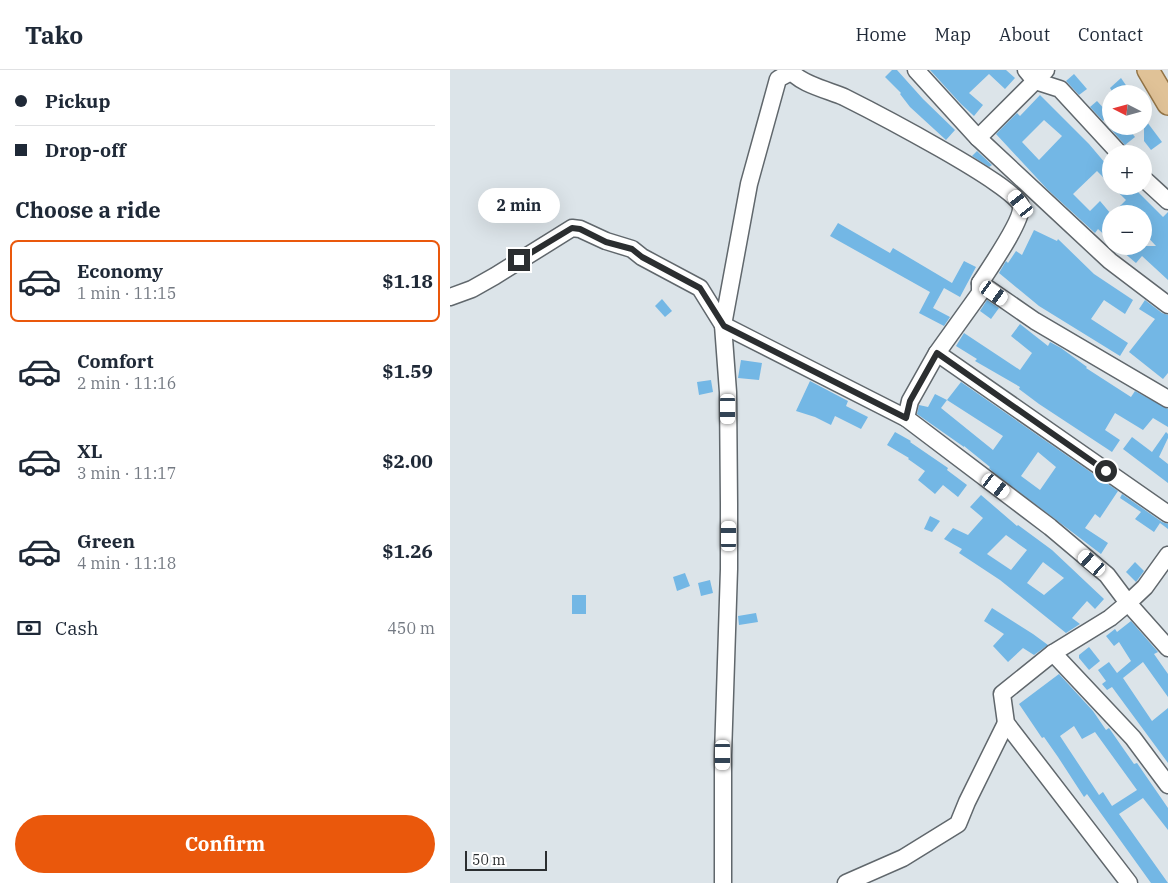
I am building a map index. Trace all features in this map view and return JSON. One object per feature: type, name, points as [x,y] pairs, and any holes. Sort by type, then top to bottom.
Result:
[{"type":"main road","points":[[1148,70],[1168,104]]},
{"type":"street","points":[[916,70],[978,138],[1110,261],[1168,305]]},
{"type":"street","points":[[723,883],[723,755],[729,569],[728,392],[724,326],[749,184],[778,79],[791,71],[798,78],[876,112],[986,176],[1014,196],[1021,204],[1021,212],[1015,226],[980,283],[980,293],[937,353],[910,401],[906,418]]},
{"type":"street","points":[[978,138],[1036,74],[1060,89],[1112,145]]},
{"type":"street","points":[[1152,186],[1168,201]]},
{"type":"street","points":[[450,297],[472,289],[495,276],[572,228],[580,229],[606,242],[632,249],[642,257],[700,288],[724,326],[906,418],[1050,527],[1107,575],[1128,603],[1168,648]]},
{"type":"street","points":[[980,283],[1035,321],[1168,399]]},
{"type":"street","points":[[937,353],[1168,514]]},
{"type":"street","points":[[1130,883],[1006,723],[1002,694],[1054,653],[1110,618],[1128,603],[1145,587],[1168,555]]},
{"type":"street","points":[[1054,653],[1133,738],[1168,786]]},
{"type":"street","points":[[846,883],[903,858],[958,824],[1006,723]]},
{"type":"building","points":[[892,70],[897,70],[955,130],[946,140],[910,107],[901,93],[885,77]]},
{"type":"building","points":[[930,70],[1006,70],[1015,78],[1005,89],[989,74],[969,93],[983,105],[974,116]]},
{"type":"building","points":[[1074,74],[1087,89],[1079,95],[1066,81]]},
{"type":"building","points":[[1121,78],[1126,85],[1113,85]]},
{"type":"building","points":[[1040,95],[1102,159],[1102,176],[1097,171],[1073,194],[1090,211],[1100,201],[1103,205],[1102,233],[1098,229],[1095,233],[1048,190],[996,134],[1017,113],[1020,116]],"holes":[[[1044,120],[1062,136],[1039,160],[1022,142]]]},
{"type":"building","points":[[1097,101],[1102,106],[1102,120],[1090,107]]},
{"type":"building","points":[[1152,129],[1162,142],[1152,149],[1152,145],[1147,145],[1144,141],[1144,135],[1152,135]]},
{"type":"building","points":[[1116,135],[1133,135],[1135,137],[1125,145]]},
{"type":"building","points":[[977,151],[992,165],[989,167],[972,156]]},
{"type":"building","points":[[1121,195],[1141,195],[1151,205],[1121,205],[1126,200]]},
{"type":"building","points":[[1152,206],[1163,217],[1168,212],[1168,280],[1142,256],[1136,263],[1127,255],[1152,255],[1152,246],[1156,246],[1152,242]]},
{"type":"building","points":[[838,223],[890,253],[893,248],[952,283],[964,261],[976,267],[960,297],[944,288],[933,308],[950,317],[944,326],[919,313],[930,292],[830,236]]},
{"type":"building","points":[[1034,230],[1057,241],[1058,239],[1094,274],[1133,300],[1125,314],[1104,300],[1091,319],[1128,343],[1120,356],[1039,306],[999,273],[1006,261],[1008,263],[1016,251],[1022,255]]},
{"type":"building","points":[[662,299],[672,311],[665,317],[655,306]]},
{"type":"building","points":[[987,300],[999,308],[991,319],[980,311]]},
{"type":"building","points":[[1145,300],[1162,313],[1168,315],[1168,373],[1163,379],[1129,352],[1155,319],[1139,309]]},
{"type":"building","points":[[1020,324],[1048,346],[1050,342],[1061,348],[1086,368],[1131,397],[1135,391],[1168,409],[1168,427],[1153,418],[1143,430],[1115,413],[1105,430],[1120,440],[1112,452],[1039,404],[1019,389],[1020,387],[975,361],[977,359],[956,346],[964,333],[1020,370],[1032,353],[1011,336]]},
{"type":"building","points":[[741,360],[762,363],[759,380],[738,378]]},
{"type":"building","points":[[711,380],[713,392],[699,395],[697,382]]},
{"type":"building","points":[[810,381],[848,401],[846,406],[868,417],[861,429],[835,416],[831,425],[796,411]]},
{"type":"building","points":[[961,382],[1118,491],[1100,518],[1095,514],[1085,528],[1108,543],[1101,554],[993,472],[990,467],[964,446],[917,414],[919,405],[928,407],[935,394],[947,400]],"holes":[[[947,400],[1003,436],[993,450],[941,408]],[[1038,452],[1056,467],[1040,490],[1021,476]]]},
{"type":"building","points":[[895,432],[911,441],[948,468],[947,470],[967,485],[958,497],[943,485],[935,494],[918,480],[925,471],[909,458],[887,445]]},
{"type":"building","points":[[1166,432],[1168,438],[1159,457],[1168,464],[1168,483],[1123,449],[1132,437],[1152,452]]},
{"type":"building","points":[[1122,494],[1162,522],[1168,524],[1168,529],[1160,523],[1154,532],[1135,519],[1141,512],[1120,498]]},
{"type":"building","points":[[981,495],[1017,526],[1052,550],[1104,599],[1095,609],[1087,601],[1072,618],[1080,624],[1066,633],[1000,580],[959,553],[962,549],[944,539],[953,528],[968,535],[983,518],[970,507]],"holes":[[[1006,535],[1027,550],[1011,570],[987,554]],[[1043,562],[1064,578],[1044,595],[1027,583]]]},
{"type":"building","points":[[930,516],[940,521],[932,532],[924,529]]},
{"type":"building","points":[[1135,562],[1144,571],[1136,582],[1126,572]]},
{"type":"building","points":[[685,573],[690,586],[677,591],[673,577]]},
{"type":"building","points":[[710,580],[713,593],[701,596],[698,583]]},
{"type":"building","points":[[572,595],[586,595],[586,614],[572,614]]},
{"type":"building","points":[[992,608],[1048,645],[1034,655],[1023,648],[1008,662],[993,646],[1004,634],[984,621]]},
{"type":"building","points":[[756,613],[758,622],[739,625],[738,616]]},
{"type":"building","points":[[1131,621],[1158,652],[1154,654],[1168,674],[1168,697],[1143,662],[1123,678],[1152,721],[1168,708],[1168,763],[1112,687],[1107,690],[1102,684],[1106,681],[1098,670],[1109,662],[1117,673],[1131,661],[1119,642],[1114,646],[1106,636],[1115,629],[1117,632]]},
{"type":"building","points":[[1089,647],[1100,661],[1089,670],[1079,658],[1079,655]]},
{"type":"building","points":[[1059,674],[1093,711],[1106,730],[1109,728],[1134,764],[1137,763],[1168,808],[1168,830],[1143,798],[1119,814],[1168,883],[1151,883],[1087,794],[1084,797],[1058,757],[1044,737],[1042,738],[1019,704]],"holes":[[[1074,726],[1082,739],[1095,732],[1137,790],[1112,806],[1103,792],[1099,795],[1060,736]]]},
{"type":"route","points":[[519,260],[572,228],[580,229],[606,242],[632,249],[642,257],[700,288],[724,326],[906,418],[910,401],[937,353],[1106,471]]}]
